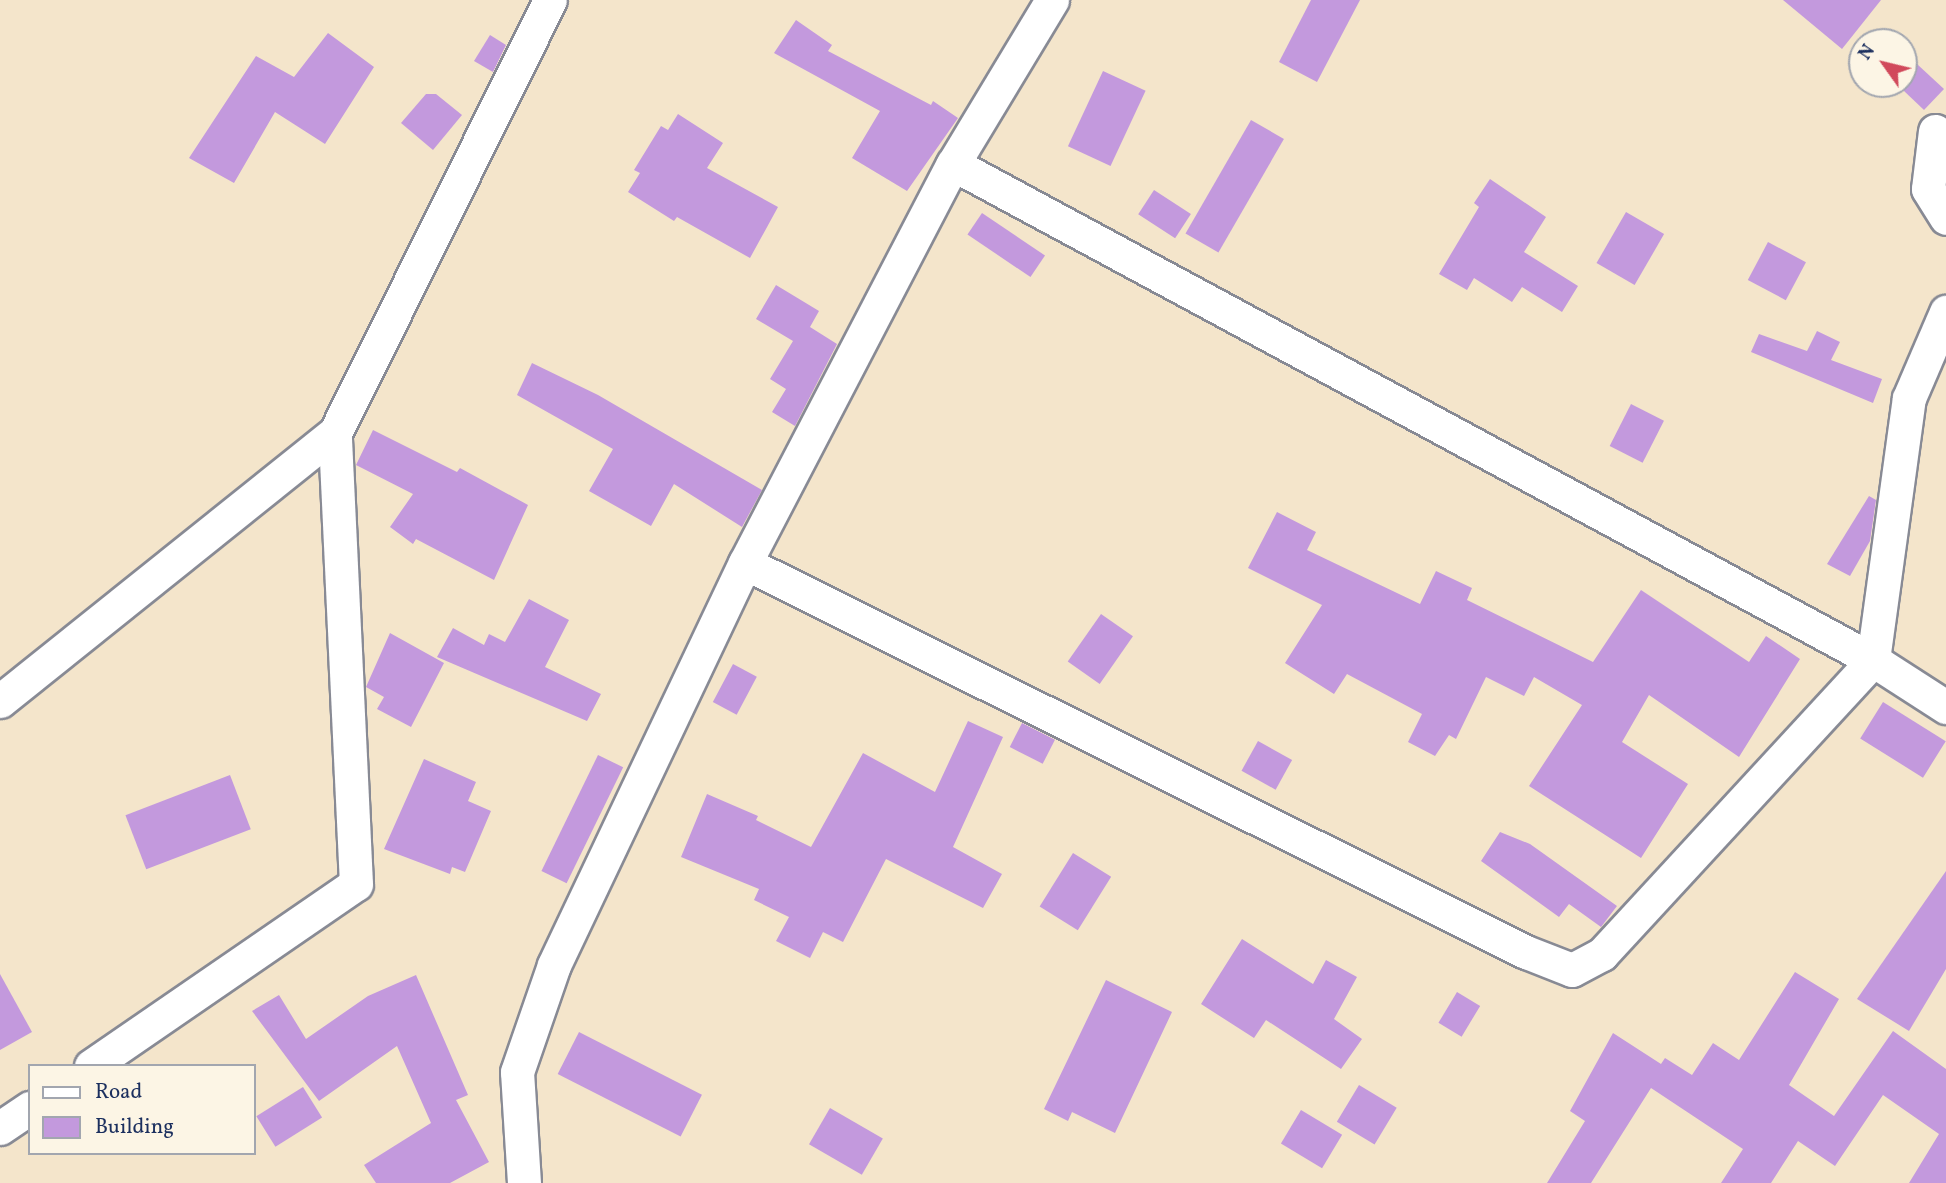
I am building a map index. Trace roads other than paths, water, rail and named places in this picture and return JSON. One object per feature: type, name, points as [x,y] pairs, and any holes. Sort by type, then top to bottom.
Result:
[{"type":"street","points":[[0,701],[335,433],[550,0]]},
{"type":"street","points":[[524,1183],[517,1072],[554,965],[745,563],[953,164],[1052,0]]},
{"type":"street","points":[[1935,131],[1928,189],[1946,218]]},
{"type":"street","points":[[953,164],[1873,660],[1946,707]]},
{"type":"street","points":[[745,563],[1526,952],[1572,970],[1602,954],[1873,660],[1909,398],[1946,312]]},
{"type":"street","points":[[94,1064],[356,884],[335,433]]},
{"type":"street","points":[[0,1128],[28,1109]]}]
